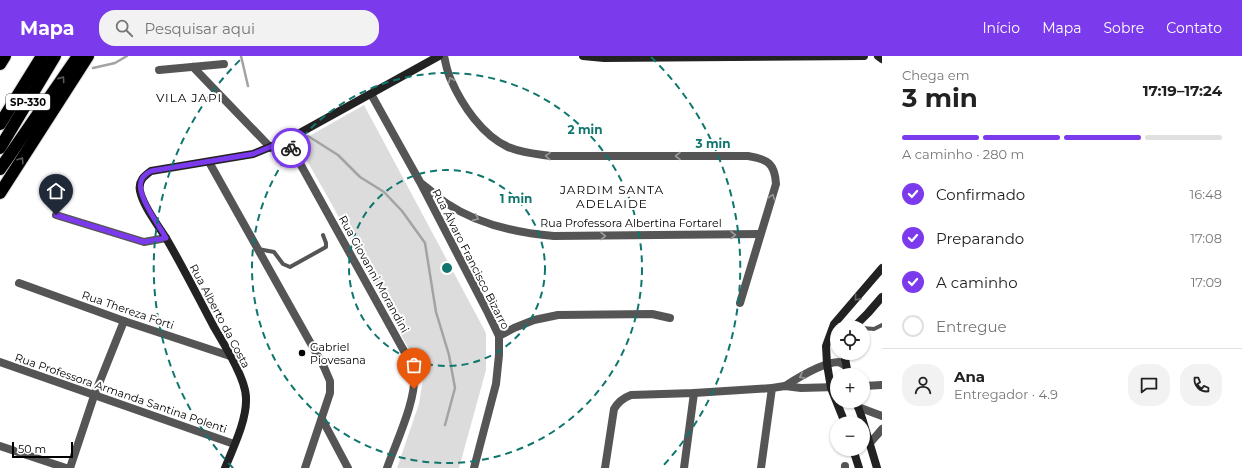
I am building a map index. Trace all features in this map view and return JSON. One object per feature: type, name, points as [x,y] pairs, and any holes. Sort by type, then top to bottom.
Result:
[{"type":"highway","name":"SP-330","points":[[0,124],[42,56]]},
{"type":"highway","name":"SP-330","points":[[0,148],[55,56]]},
{"type":"highway","points":[[0,169],[78,56]]},
{"type":"highway","points":[[0,193],[88,56]]},
{"type":"street","points":[[306,468],[330,393],[330,382],[324,367],[209,162],[253,154],[271,148],[440,56]]},
{"type":"street","points":[[444,56],[450,79],[460,99],[473,118],[490,134],[507,146],[527,153],[550,156],[748,156],[761,158],[771,164],[776,173],[776,184],[740,303]]},
{"type":"street","points":[[583,56],[604,58],[864,56]]},
{"type":"street","points":[[878,56],[882,59]]},
{"type":"street","points":[[159,70],[224,64]]},
{"type":"street","points":[[193,67],[271,148]]},
{"type":"street","name":"Rua Álvaro Francisco Bizarro","points":[[371,94],[420,182],[488,313],[498,336],[499,354],[496,384],[474,468]]},
{"type":"street","name":"Rua Giovanni Morandini","points":[[287,140],[414,369],[415,379],[412,398],[388,468]]},
{"type":"street","name":"Rua Alberto da Costa","points":[[209,162],[151,171],[141,180],[140,189],[142,199],[166,238],[230,356],[242,382],[246,398],[244,415],[225,468]]},
{"type":"street","name":"Rua Professora Albertina Fortarel","points":[[420,182],[461,212],[492,225],[527,234],[554,236],[760,234]]},
{"type":"street","points":[[56,215],[144,242],[166,238]]},
{"type":"street","points":[[830,376],[826,364],[826,346],[834,324],[882,268]]},
{"type":"street","name":"Rua Thereza Forti","points":[[19,283],[124,321],[230,356]]},
{"type":"street","points":[[863,320],[882,297]]},
{"type":"street","points":[[498,336],[534,320],[558,315],[652,314],[670,318]]},
{"type":"street","points":[[70,468],[94,396],[124,321]]},
{"type":"street","points":[[845,360],[846,366]]},
{"type":"street","name":"Rua Professora Armanda Santina Polenti","points":[[0,362],[234,444]]},
{"type":"street","points":[[785,386],[797,378],[826,364],[839,362],[846,366]]},
{"type":"street","points":[[870,386],[882,385]]},
{"type":"street","points":[[605,468],[614,410],[618,403],[631,395],[694,394],[785,386],[801,388],[830,387]]},
{"type":"street","points":[[761,468],[772,388]]},
{"type":"street","points":[[684,468],[694,394]]},
{"type":"street","points":[[865,408],[882,416]]},
{"type":"street","points":[[322,419],[348,468]]},
{"type":"street","points":[[877,468],[870,443],[882,430]]},
{"type":"street","points":[[0,446],[66,468]]},
{"type":"street","points":[[855,456],[859,468]]},
{"type":"lane","points":[[258,249],[274,252],[284,264],[290,266],[326,247],[323,235]]},
{"type":"lane","points":[[870,328],[874,329],[882,325]]},
{"type":"shaded area","points":[[364,105],[486,333],[486,370],[459,468],[397,468],[419,404],[423,379],[415,361],[335,210],[297,143]]},
{"type":"waterway","points":[[93,68],[115,63],[127,56]]},
{"type":"waterway","points":[[241,56],[248,86]]},
{"type":"waterway","points":[[308,136],[338,155],[360,177],[384,192],[402,211],[425,243],[436,312],[449,355],[455,388],[445,425]]},
{"type":"way so far","points":[[291,148],[414,369],[414,389]]},
{"type":"place","name":"Gabriel Piovesana","points":[[302,353]]},
{"type":"district","name":"VILA JAPI","points":[[189,97]]},
{"type":"district","name":"JARDIM SANTA ADELAIDE","points":[[612,196]]},
{"type":"route","points":[[56,215],[144,242],[166,238],[142,199],[140,189],[141,180],[145,175],[151,171],[253,154],[271,148],[287,140],[291,148]]}]
